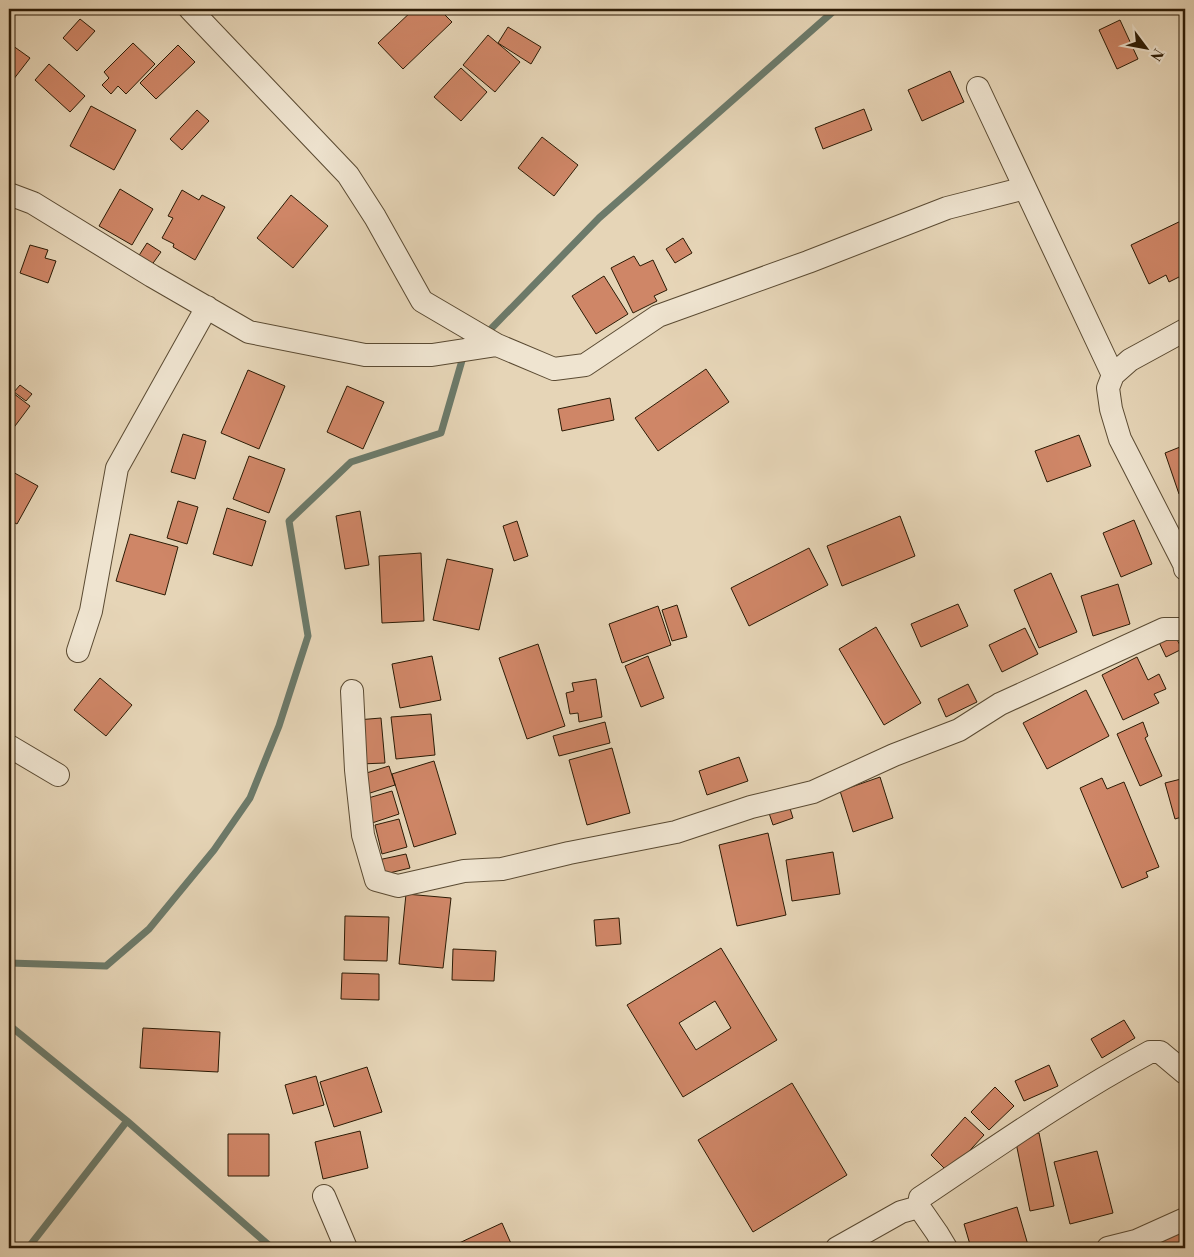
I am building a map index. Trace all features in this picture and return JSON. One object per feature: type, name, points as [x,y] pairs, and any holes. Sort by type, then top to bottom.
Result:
[{"type":"street","points":[[190,9],[348,176],[375,217],[422,301],[497,345],[554,370],[586,365],[658,316],[808,262],[947,208],[1025,188]]},
{"type":"street","points":[[978,88],[1113,374]]},
{"type":"street","points":[[9,194],[33,202],[152,276],[249,332],[365,356],[432,355],[497,345]]},
{"type":"street","points":[[78,651],[91,611],[117,468],[207,307]]},
{"type":"street","points":[[1185,330],[1130,360],[1113,374],[1108,388],[1111,409],[1120,439],[1185,569]]},
{"type":"street","points":[[352,691],[356,770],[363,835],[376,880],[398,886],[464,871],[502,869],[569,853],[676,832],[752,807],[813,792],[894,755],[959,730],[1000,704],[1164,629],[1185,629]]},
{"type":"street","points":[[9,746],[58,776]]},
{"type":"street","points":[[946,1248],[938,1233],[919,1207],[920,1198],[1091,1085],[1150,1052],[1160,1052],[1185,1073]]},
{"type":"street","points":[[324,1196],[346,1248]]},
{"type":"street","points":[[837,1248],[901,1212],[919,1207]]},
{"type":"street","points":[[1108,1248],[1136,1241],[1185,1220]]},
{"type":"building","points":[[414,9],[439,9],[452,22],[403,69],[378,43]]},
{"type":"building","points":[[80,19],[95,31],[77,51],[63,38]]},
{"type":"building","points":[[1120,20],[1138,59],[1117,69],[1099,30]]},
{"type":"building","points":[[508,27],[541,47],[531,64],[498,43]]},
{"type":"building","points":[[488,35],[520,62],[495,92],[463,65]]},
{"type":"building","points":[[9,43],[30,58],[13,80],[9,76]]},
{"type":"building","points":[[133,43],[155,64],[126,94],[118,86],[111,94],[102,85],[109,78],[104,72]]},
{"type":"building","points":[[178,45],[195,62],[156,99],[140,83]]},
{"type":"building","points":[[49,64],[85,96],[70,112],[35,80]]},
{"type":"building","points":[[461,68],[487,92],[461,121],[434,97]]},
{"type":"building","points":[[950,71],[964,102],[922,121],[908,90]]},
{"type":"building","points":[[91,106],[136,130],[114,170],[70,146]]},
{"type":"building","points":[[864,109],[872,130],[823,149],[815,128]]},
{"type":"building","points":[[197,110],[209,121],[182,150],[170,139]]},
{"type":"building","points":[[542,137],[578,165],[554,196],[518,168]]},
{"type":"building","points":[[120,189],[153,209],[132,245],[99,226]]},
{"type":"building","points":[[182,190],[199,200],[202,195],[225,207],[195,260],[173,247],[174,244],[162,238],[173,218],[168,216]]},
{"type":"building","points":[[291,195],[328,226],[293,268],[257,238]]},
{"type":"building","points":[[1185,219],[1185,274],[1169,282],[1166,275],[1149,284],[1131,245]]},
{"type":"building","points":[[683,238],[692,253],[675,263],[666,249]]},
{"type":"building","points":[[147,243],[161,252],[151,266],[138,257]]},
{"type":"building","points":[[30,245],[48,250],[45,258],[56,261],[48,283],[20,273]]},
{"type":"building","points":[[634,256],[640,266],[653,260],[667,290],[654,296],[657,301],[633,313],[611,268]]},
{"type":"building","points":[[604,276],[628,314],[596,334],[572,296]]},
{"type":"building","points":[[706,369],[729,402],[658,451],[635,418]]},
{"type":"building","points":[[248,370],[285,386],[259,449],[221,433]]},
{"type":"building","points":[[20,385],[32,394],[26,401],[14,392]]},
{"type":"building","points":[[347,386],[384,402],[363,449],[327,432]]},
{"type":"building","points":[[9,390],[30,406],[9,434]]},
{"type":"building","points":[[610,398],[614,420],[562,431],[558,409]]},
{"type":"building","points":[[183,434],[206,441],[195,479],[171,472]]},
{"type":"building","points":[[1079,435],[1091,466],[1047,482],[1035,451]]},
{"type":"building","points":[[1185,445],[1185,492],[1179,494],[1165,453]]},
{"type":"building","points":[[249,456],[285,469],[269,513],[233,499]]},
{"type":"building","points":[[11,471],[38,486],[17,524],[9,520],[9,476]]},
{"type":"building","points":[[178,501],[198,507],[187,544],[167,538]]},
{"type":"building","points":[[227,508],[266,521],[252,566],[213,554]]},
{"type":"building","points":[[360,511],[369,565],[345,569],[336,516]]},
{"type":"building","points":[[900,516],[915,556],[842,586],[827,546]]},
{"type":"building","points":[[1134,520],[1152,564],[1121,577],[1103,533]]},
{"type":"building","points":[[517,521],[528,556],[514,561],[503,526]]},
{"type":"building","points":[[130,534],[178,547],[165,595],[116,581]]},
{"type":"building","points":[[809,548],[828,585],[749,626],[731,588]]},
{"type":"building","points":[[421,553],[424,621],[382,623],[379,556]]},
{"type":"building","points":[[447,559],[493,569],[479,630],[433,620]]},
{"type":"building","points":[[1051,573],[1077,632],[1039,648],[1014,590]]},
{"type":"building","points":[[1118,584],[1130,624],[1093,636],[1081,596]]},
{"type":"building","points":[[958,604],[968,626],[921,647],[911,624]]},
{"type":"building","points":[[677,605],[687,637],[672,641],[662,610]]},
{"type":"building","points":[[658,606],[671,645],[622,663],[609,624]]},
{"type":"building","points":[[876,627],[921,703],[884,725],[839,649]]},
{"type":"building","points":[[1025,628],[1038,654],[1002,672],[989,645]]},
{"type":"building","points":[[1172,630],[1182,649],[1166,657],[1157,638]]},
{"type":"building","points":[[538,644],[565,726],[527,739],[499,658]]},
{"type":"building","points":[[432,656],[441,700],[400,708],[392,664]]},
{"type":"building","points":[[648,656],[664,698],[641,707],[625,666]]},
{"type":"building","points":[[1137,657],[1148,680],[1159,674],[1166,689],[1154,694],[1159,703],[1123,720],[1102,675]]},
{"type":"building","points":[[100,678],[132,705],[106,736],[74,710]]},
{"type":"building","points":[[596,679],[602,717],[579,722],[578,713],[570,714],[566,693],[574,691],[572,683]]},
{"type":"building","points":[[968,684],[977,702],[946,717],[938,699]]},
{"type":"building","points":[[1086,690],[1109,736],[1047,769],[1023,723]]},
{"type":"building","points":[[431,714],[435,755],[396,759],[391,717]]},
{"type":"building","points":[[381,718],[385,763],[360,764],[357,720]]},
{"type":"building","points":[[605,722],[610,743],[559,756],[553,736]]},
{"type":"building","points":[[1143,722],[1148,736],[1145,738],[1162,776],[1140,786],[1117,734]]},
{"type":"building","points":[[612,748],[630,813],[587,825],[569,760]]},
{"type":"building","points":[[739,757],[748,781],[707,795],[699,771]]},
{"type":"building","points":[[434,761],[456,834],[414,847],[392,774]]},
{"type":"building","points":[[389,766],[395,785],[367,794],[360,775]]},
{"type":"building","points":[[880,777],[893,818],[853,832],[840,791]]},
{"type":"building","points":[[1102,778],[1107,789],[1124,782],[1159,867],[1146,872],[1148,877],[1122,888],[1080,788]]},
{"type":"building","points":[[1185,778],[1185,816],[1175,819],[1165,783]]},
{"type":"building","points":[[392,791],[399,814],[372,823],[365,799]]},
{"type":"building","points":[[788,802],[793,818],[773,825],[768,810]]},
{"type":"building","points":[[399,819],[407,847],[382,854],[375,825]]},
{"type":"building","points":[[768,833],[786,915],[737,926],[719,845]]},
{"type":"building","points":[[833,852],[840,894],[792,901],[786,860]]},
{"type":"building","points":[[406,854],[410,868],[381,875],[378,860]]},
{"type":"building","points":[[406,894],[451,898],[443,968],[399,964]]},
{"type":"building","points":[[345,916],[389,917],[387,961],[344,960]]},
{"type":"building","points":[[619,918],[621,944],[596,946],[594,920]]},
{"type":"building","points":[[721,948],[777,1040],[683,1097],[627,1005]],"holes":[[[715,1001],[731,1028],[696,1050],[679,1023]]]},
{"type":"building","points":[[453,949],[496,951],[494,981],[452,980]]},
{"type":"building","points":[[342,973],[379,974],[379,1000],[341,999]]},
{"type":"building","points":[[1124,1020],[1135,1038],[1102,1058],[1091,1039]]},
{"type":"building","points":[[143,1028],[220,1032],[218,1072],[140,1068]]},
{"type":"building","points":[[1049,1065],[1058,1086],[1024,1101],[1015,1081]]},
{"type":"building","points":[[367,1067],[382,1112],[334,1127],[320,1082]]},
{"type":"building","points":[[316,1076],[324,1105],[293,1114],[285,1085]]},
{"type":"building","points":[[792,1083],[847,1175],[753,1232],[698,1140]]},
{"type":"building","points":[[995,1087],[1014,1106],[989,1130],[971,1112]]},
{"type":"building","points":[[965,1117],[984,1135],[949,1173],[931,1155]]},
{"type":"building","points":[[360,1131],[368,1168],[323,1179],[315,1142]]},
{"type":"building","points":[[1039,1133],[1054,1206],[1030,1211],[1015,1138]]},
{"type":"building","points":[[228,1134],[269,1134],[269,1176],[228,1176]]},
{"type":"building","points":[[1097,1151],[1113,1213],[1070,1224],[1054,1162]]},
{"type":"building","points":[[1017,1207],[1028,1245],[1019,1248],[971,1248],[964,1224]]},
{"type":"building","points":[[502,1223],[513,1248],[459,1248],[457,1244]]},
{"type":"building","points":[[1180,1227],[1185,1238],[1185,1248],[1140,1248]]},
{"type":"waterway","points":[[485,335],[599,218],[836,9]]},
{"type":"waterway","points":[[9,963],[106,966],[149,929],[214,850],[250,798],[279,726],[308,636],[289,521],[351,462],[441,433],[465,355]]},
{"type":"waterway","points":[[9,1025],[127,1121],[272,1248]]},
{"type":"waterway","points":[[28,1248],[127,1121]]}]
